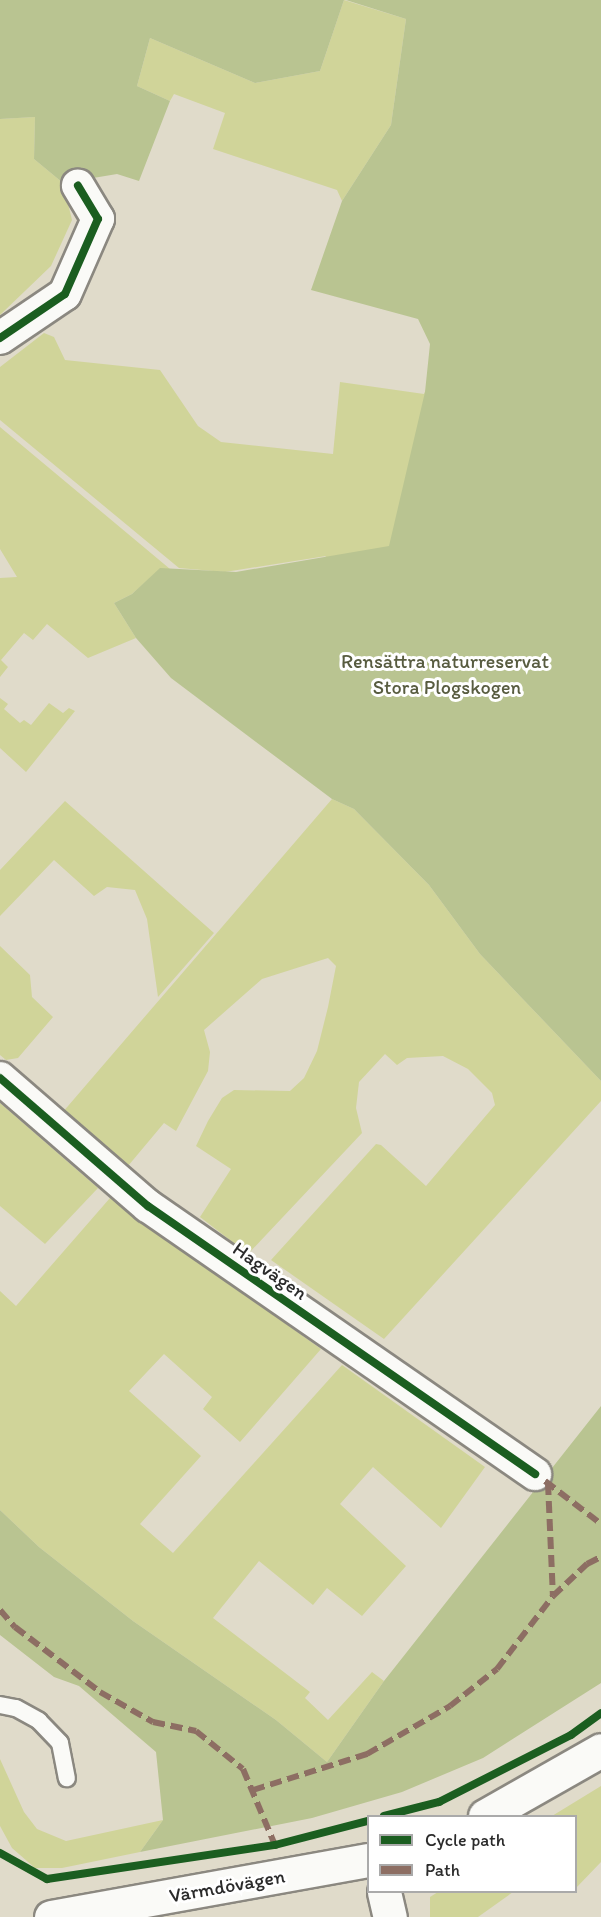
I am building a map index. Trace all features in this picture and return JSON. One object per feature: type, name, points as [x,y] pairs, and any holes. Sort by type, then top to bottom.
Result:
[{"type":"main road","points":[[486,1815],[601,1750]]},
{"type":"main road","name":"Värmdövägen","points":[[51,1917],[367,1860]]},
{"type":"main road","points":[[384,1893],[390,1917]]},
{"type":"street","points":[[0,338],[65,294],[98,219],[78,186]]},
{"type":"street","name":"Hagvägen","points":[[0,1078],[148,1206],[535,1474]]},
{"type":"lane","points":[[0,1705],[16,1708],[39,1721],[60,1743],[67,1778]]},
{"type":"green space","points":[[0,0],[344,0],[320,71],[255,83],[150,38],[137,86],[170,101],[139,181],[117,174],[63,183],[34,159],[35,117],[0,119]]},
{"type":"green space","points":[[344,0],[406,19],[391,125],[342,201],[337,190],[213,149],[225,113],[174,94],[170,101],[137,86],[150,38],[255,83],[320,71]]},
{"type":"green space","name":"Stora Plogskogen","points":[[346,0],[601,0],[601,1081],[480,954],[429,885],[354,809],[332,799],[171,678],[136,638],[114,603],[132,594],[160,568],[236,572],[389,546],[425,392],[430,344],[418,319],[311,290],[342,201],[391,125],[406,19]]},
{"type":"green space","name":"Stora Plogskogen","points":[[601,0],[601,1005],[241,697],[326,556],[225,572],[179,568],[0,420],[0,367],[44,333],[54,337],[65,360],[160,370],[198,426],[221,442],[333,454],[340,382],[424,394]]},
{"type":"green space","points":[[35,117],[34,159],[63,183],[72,220],[51,266],[0,315],[0,119]]},
{"type":"green space","points":[[0,427],[170,569],[160,569],[132,594],[114,603],[136,638],[88,658],[47,624],[33,640],[24,633],[1,660],[8,667],[0,677],[0,578],[17,577],[0,549]]},
{"type":"green space","points":[[0,698],[8,704],[4,709],[20,723],[24,720],[31,725],[49,703],[63,713],[69,708],[75,711],[26,772],[0,748]]},
{"type":"green space","points":[[332,799],[354,809],[429,885],[480,954],[601,1081],[601,1101],[384,1339],[271,1260],[376,1144],[381,1145],[426,1186],[495,1105],[492,1093],[468,1069],[443,1056],[407,1058],[397,1065],[385,1054],[359,1082],[356,1108],[362,1133],[248,1254],[200,1217],[231,1169],[196,1146],[208,1121],[222,1098],[234,1090],[290,1091],[304,1078],[317,1051],[328,1007],[336,966],[328,958],[262,979],[204,1030],[210,1052],[208,1071],[176,1131],[164,1123],[128,1166],[62,1113]]},
{"type":"green space","points":[[65,801],[214,933],[158,997],[147,919],[135,890],[107,887],[94,896],[54,860],[0,916],[0,870]]},
{"type":"green space","points":[[0,946],[30,975],[32,997],[53,1017],[18,1058],[6,1060],[0,1055]]},
{"type":"green space","points":[[0,1103],[98,1188],[45,1244],[0,1206]]},
{"type":"green space","points":[[110,1198],[321,1349],[240,1442],[203,1409],[212,1397],[164,1354],[129,1391],[201,1456],[140,1524],[173,1553],[342,1365],[485,1467],[441,1528],[373,1467],[340,1504],[406,1566],[362,1616],[327,1588],[313,1605],[259,1561],[213,1618],[310,1692],[305,1698],[328,1720],[372,1672],[384,1681],[327,1762],[276,1720],[133,1621],[39,1547],[0,1510],[0,1291],[16,1306]]},
{"type":"green space","points":[[601,1406],[601,1683],[483,1758],[402,1792],[312,1818],[140,1852],[163,1820],[156,1752],[79,1686],[54,1677],[0,1635],[0,1510],[39,1547],[133,1621],[276,1720],[327,1762],[384,1681]]},
{"type":"green space","points":[[0,1759],[24,1812],[37,1829],[66,1841],[163,1820],[140,1852],[62,1868],[35,1868],[12,1848],[0,1826]]},
{"type":"green space","points":[[601,1786],[601,1862],[577,1887],[577,1815],[554,1815]]},
{"type":"green space","points":[[436,1893],[512,1893],[478,1917],[430,1917],[430,1897]]},
{"type":"marked path","points":[[545,1481],[601,1524]]},
{"type":"marked path","points":[[548,1483],[553,1596]]},
{"type":"marked path","points":[[253,1790],[367,1754],[450,1706],[497,1669],[553,1596],[587,1564],[601,1557]]},
{"type":"marked path","points":[[0,1610],[15,1627],[100,1692],[153,1722],[196,1731],[243,1769],[275,1845]]},
{"type":"cycle path","points":[[0,338],[65,294],[98,219],[78,186]]},
{"type":"cycle path","points":[[0,1078],[148,1206],[535,1474]]},
{"type":"cycle path","points":[[388,1815],[439,1802],[571,1735],[601,1713]]},
{"type":"cycle path","points":[[0,1853],[47,1879],[275,1845],[367,1821]]},
{"type":"park label","name":"Rensättra naturreservat","points":[[445,661]]}]
